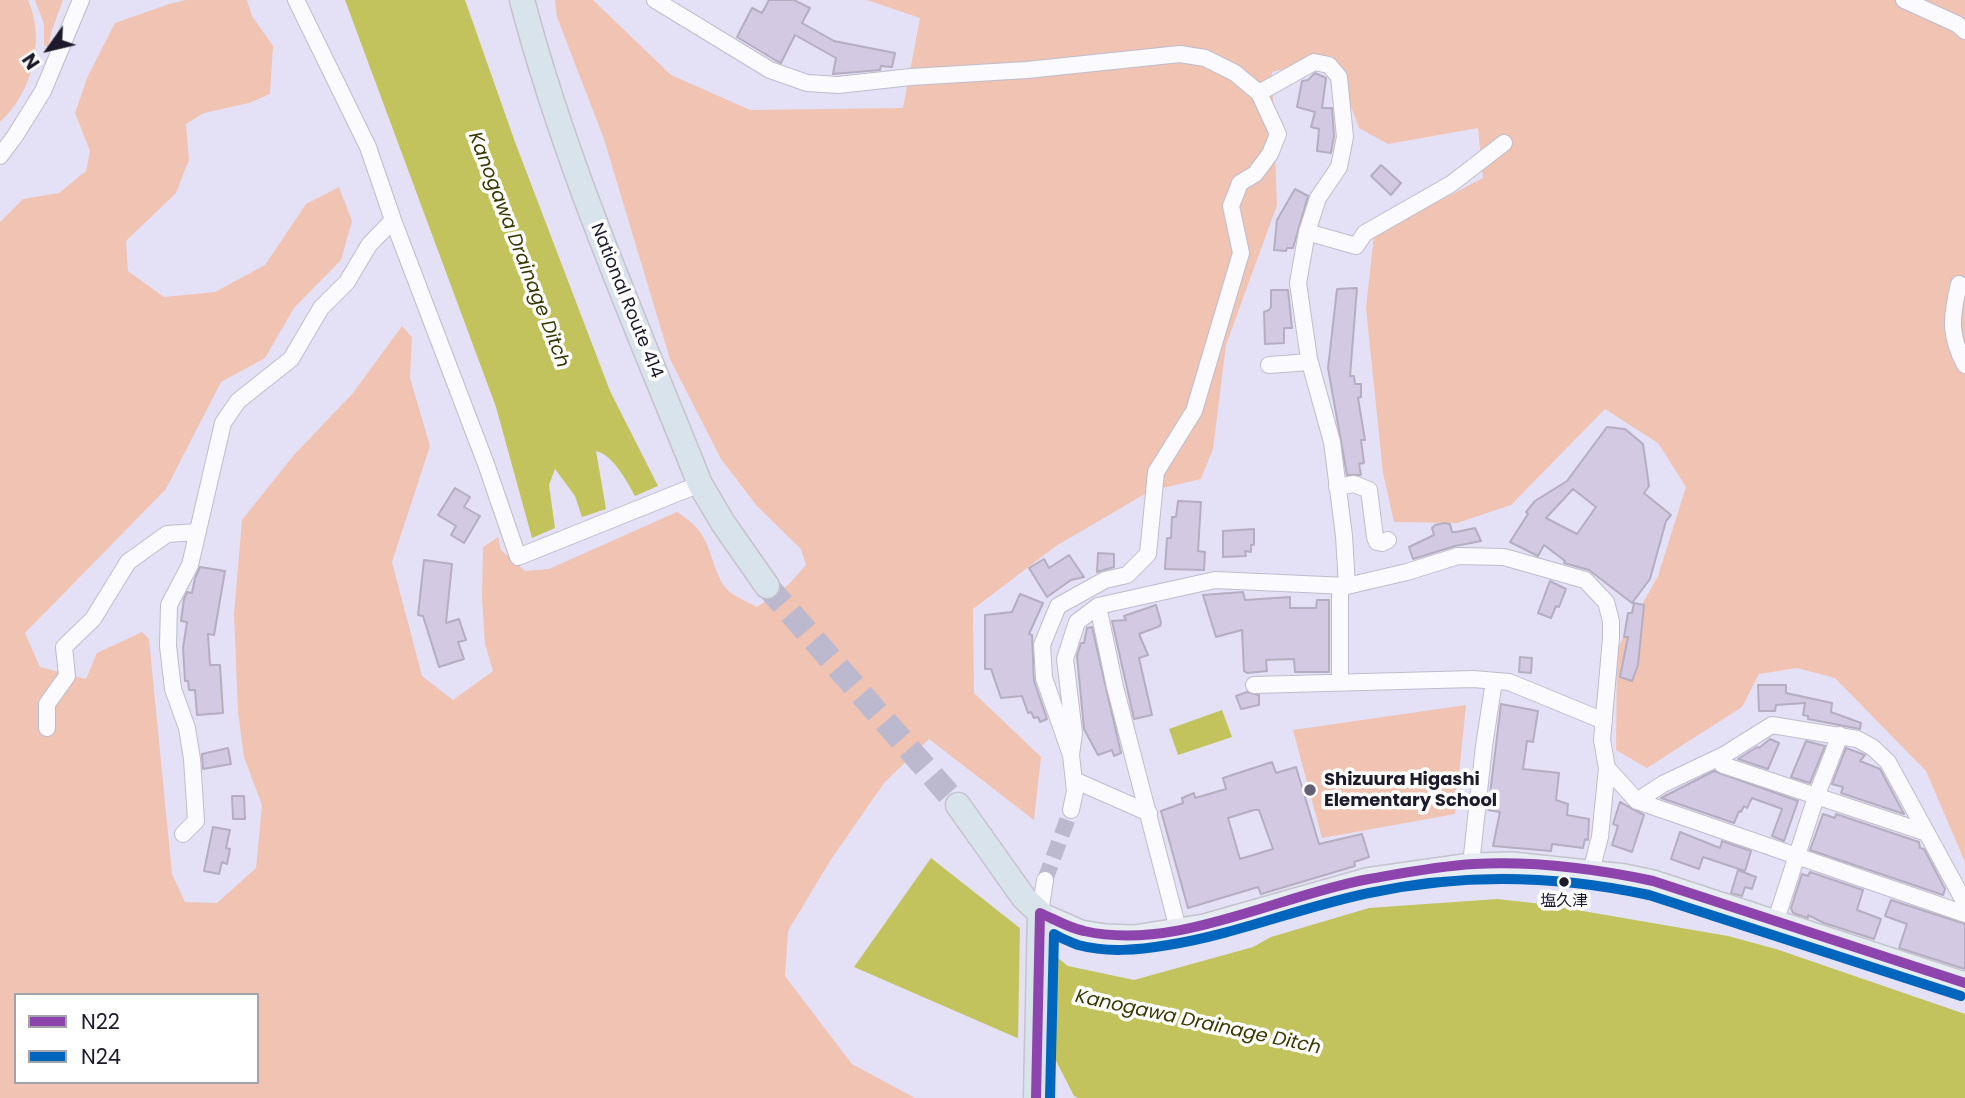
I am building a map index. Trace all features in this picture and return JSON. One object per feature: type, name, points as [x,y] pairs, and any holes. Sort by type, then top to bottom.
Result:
[{"type":"highway","name":"National Route 414","points":[[522,0],[541,73],[576,175],[700,484],[723,523],[767,586]]},
{"type":"highway","points":[[958,805],[1040,923],[1036,1098]]},
{"type":"main road","points":[[1040,923],[1105,935],[1134,936],[1204,925],[1366,878],[1471,864],[1512,863],[1653,881],[1965,983]]},
{"type":"street","points":[[0,156],[43,91],[81,0]]},
{"type":"street","points":[[296,0],[368,147],[486,464],[517,557],[700,484]]},
{"type":"street","points":[[655,0],[770,70],[807,83],[838,85],[911,77],[1027,70],[1180,54],[1219,63],[1259,93],[1278,134],[1270,154],[1255,174],[1240,183],[1231,206],[1241,253],[1194,411],[1156,472],[1147,554],[1127,575],[1105,580],[1058,606],[1042,645],[1044,678],[1071,755],[1075,791],[1071,810]]},
{"type":"street","points":[[1904,0],[1957,24],[1965,31]]},
{"type":"street","points":[[1259,93],[1314,62],[1329,65],[1339,77],[1345,137],[1339,167],[1318,198],[1307,232],[1298,283],[1310,362],[1332,442],[1344,536],[1340,682]]},
{"type":"street","points":[[1307,232],[1356,246],[1365,233],[1451,184],[1494,145]]},
{"type":"street","points":[[183,834],[195,821],[193,784],[187,727],[173,689],[168,646],[169,605],[190,565],[223,423],[238,401],[291,359],[321,308],[347,282],[369,245],[393,219]]},
{"type":"street","points":[[1959,284],[1952,331],[1954,343],[1965,365]]},
{"type":"street","points":[[1269,365],[1310,362]]},
{"type":"street","points":[[1338,486],[1354,484],[1369,491],[1375,537],[1377,542],[1388,540]]},
{"type":"street","points":[[47,728],[47,704],[68,676],[64,647],[93,619],[128,562],[167,534],[198,532]]},
{"type":"street","points":[[1071,755],[1074,733],[1065,659],[1077,622],[1098,606],[1215,580],[1343,586],[1407,572],[1458,556],[1504,557],[1585,580],[1606,602],[1611,621],[1602,740],[1606,768],[1600,837],[1591,872]]},
{"type":"street","points":[[1098,606],[1115,687],[1178,929]]},
{"type":"street","points":[[1254,685],[1473,679],[1509,682],[1604,721]]},
{"type":"street","points":[[1471,864],[1494,681]]},
{"type":"street","points":[[1637,802],[1663,784],[1724,755],[1772,725],[1840,735],[1864,743],[1888,762],[1965,903]]},
{"type":"street","points":[[1776,920],[1816,797],[1840,735]]},
{"type":"street","points":[[1724,755],[1723,765],[1927,833]]},
{"type":"street","points":[[1606,768],[1637,802],[1965,914]]},
{"type":"street","points":[[1074,780],[1149,813]]},
{"type":"street","points":[[1040,923],[1045,880]]},
{"type":"shaded area","points":[[0,0],[28,0],[36,32],[33,65],[28,81],[11,110],[0,122]]},
{"type":"shaded area","points":[[35,0],[63,0],[48,47],[44,45],[44,24]]},
{"type":"shaded area","points":[[186,0],[247,0],[252,16],[273,46],[270,94],[249,103],[204,113],[186,124],[189,160],[176,193],[126,241],[128,271],[164,297],[215,292],[265,265],[306,204],[339,187],[352,221],[341,260],[294,308],[265,358],[221,382],[166,489],[25,633],[40,667],[86,679],[97,653],[142,632],[149,639],[172,874],[185,902],[217,903],[256,868],[262,805],[244,757],[238,712],[234,614],[242,520],[294,455],[353,393],[402,326],[412,337],[410,378],[430,446],[392,562],[422,676],[453,700],[493,671],[485,644],[483,547],[498,537],[501,550],[525,571],[549,569],[677,512],[689,520],[703,537],[724,586],[757,607],[788,585],[806,565],[801,549],[757,506],[721,459],[670,359],[604,139],[557,17],[555,0],[593,0],[671,75],[750,110],[903,108],[920,18],[867,0],[1965,0],[1965,862],[1926,771],[1835,678],[1797,668],[1759,674],[1742,707],[1647,768],[1616,750],[1617,649],[1658,576],[1686,487],[1658,443],[1605,409],[1511,505],[1457,523],[1394,522],[1383,473],[1366,308],[1374,235],[1483,178],[1478,128],[1388,144],[1359,128],[1332,56],[1272,72],[1277,205],[1226,345],[1213,449],[1201,479],[1150,491],[1056,546],[973,609],[974,693],[1041,757],[1034,820],[929,739],[884,783],[830,861],[788,931],[785,976],[852,1064],[915,1098],[0,1098],[0,222],[23,199],[59,193],[86,171],[90,151],[75,113],[88,76],[115,23]]},
{"type":"shaded area","points":[[1466,705],[1455,814],[1322,838],[1293,730]]},
{"type":"water","name":"Kanogawa Drainage Ditch","points":[[345,0],[465,0],[515,142],[610,391],[658,486],[635,496],[614,463],[596,451],[606,509],[582,517],[575,496],[555,469],[549,485],[555,528],[532,538],[496,407]]},
{"type":"water","points":[[1222,710],[1232,737],[1178,755],[1169,729]]},
{"type":"water","name":"Kanogawa Drainage Ditch","points":[[931,858],[1068,966],[1134,980],[1253,947],[1271,937],[1369,908],[1497,899],[1542,904],[1728,936],[1776,949],[1965,1014],[1965,1098],[1078,1098],[1074,1096],[1050,1049],[1015,1037],[854,967]]},
{"type":"pier","points":[[1020,924],[1054,950],[1047,1051],[1018,1042]]},
{"type":"building","points":[[769,0],[794,0],[810,8],[802,23],[834,41],[895,53],[892,67],[881,66],[880,70],[833,74],[836,58],[795,35],[781,63],[775,60],[737,37],[752,8],[762,13]]},
{"type":"building","points":[[1315,73],[1326,78],[1322,108],[1332,108],[1334,136],[1331,153],[1317,151],[1319,129],[1311,127],[1315,112],[1297,107],[1302,81],[1308,80]]},
{"type":"building","points":[[1381,165],[1401,183],[1391,195],[1371,176]]},
{"type":"building","points":[[1295,189],[1308,196],[1293,248],[1287,248],[1286,251],[1274,250],[1277,220]]},
{"type":"building","points":[[1357,288],[1350,376],[1354,376],[1355,384],[1361,384],[1361,397],[1358,398],[1365,440],[1361,440],[1364,463],[1359,464],[1361,475],[1347,475],[1328,368],[1337,289]]},
{"type":"building","points":[[1271,290],[1288,290],[1292,328],[1284,328],[1284,343],[1265,344],[1264,312],[1271,307]]},
{"type":"building","points":[[1607,427],[1625,429],[1643,444],[1649,486],[1644,493],[1671,515],[1666,521],[1650,579],[1632,603],[1589,570],[1564,563],[1565,561],[1544,545],[1538,556],[1510,542],[1535,501],[1567,481]],"holes":[[[1573,489],[1596,507],[1577,534],[1546,518]]]},
{"type":"building","points":[[455,488],[470,497],[464,507],[480,516],[464,543],[451,535],[456,526],[438,515]]},
{"type":"building","points":[[1178,501],[1201,502],[1198,551],[1205,552],[1204,570],[1165,569],[1167,538],[1171,538],[1172,517],[1176,517]]},
{"type":"building","points":[[1444,523],[1450,524],[1452,532],[1475,528],[1481,541],[1413,559],[1409,547],[1434,535],[1432,528]]},
{"type":"building","points":[[1254,529],[1251,552],[1245,551],[1246,556],[1223,557],[1223,531]]},
{"type":"building","points":[[1098,553],[1114,554],[1114,567],[1097,572]]},
{"type":"building","points":[[1069,555],[1084,577],[1071,580],[1047,597],[1029,568],[1044,559],[1049,568]]},
{"type":"building","points":[[424,560],[452,564],[446,623],[459,619],[466,640],[458,642],[464,659],[439,667],[423,616],[418,615]]},
{"type":"building","points":[[200,567],[225,571],[214,635],[208,634],[210,665],[220,665],[223,713],[197,715],[195,690],[189,690],[188,681],[185,681],[183,648],[187,622],[181,621],[184,599],[187,592],[192,593]]},
{"type":"building","points":[[1550,581],[1566,589],[1551,618],[1538,613]]},
{"type":"building","points":[[1243,592],[1245,600],[1290,597],[1290,608],[1316,608],[1317,600],[1329,600],[1329,672],[1295,672],[1294,659],[1266,660],[1267,671],[1244,671],[1242,630],[1216,637],[1203,595]]},
{"type":"building","points":[[1020,594],[1043,603],[1029,634],[1032,635],[1034,681],[1047,719],[1040,722],[1038,717],[1034,718],[1031,712],[1028,713],[1022,696],[1001,698],[991,669],[985,669],[985,615],[1012,612]]},
{"type":"building","points":[[1634,603],[1644,605],[1638,665],[1632,681],[1620,677],[1628,637],[1624,637],[1628,613],[1632,613]]},
{"type":"building","points":[[1156,605],[1160,626],[1139,634],[1148,655],[1139,658],[1152,715],[1134,719],[1112,621],[1126,620],[1124,616]]},
{"type":"building","points":[[1092,627],[1121,753],[1114,756],[1112,750],[1098,755],[1084,729],[1077,656],[1081,643],[1084,643],[1087,628]]},
{"type":"building","points":[[1520,657],[1532,658],[1531,673],[1519,672]]},
{"type":"building","points":[[1758,685],[1786,685],[1786,693],[1832,703],[1831,712],[1861,723],[1860,729],[1808,719],[1808,716],[1803,715],[1805,703],[1776,705],[1775,711],[1759,711]]},
{"type":"building","points":[[1247,692],[1259,695],[1259,705],[1241,709],[1236,696]]},
{"type":"building","points":[[1501,704],[1538,711],[1533,742],[1527,741],[1523,769],[1559,773],[1556,800],[1568,804],[1567,815],[1589,819],[1588,840],[1585,839],[1583,848],[1552,844],[1551,851],[1493,846],[1500,812],[1488,810]]},
{"type":"building","points":[[1770,739],[1779,743],[1768,769],[1738,759],[1759,748]]},
{"type":"building","points":[[1806,741],[1825,746],[1810,783],[1791,777]]},
{"type":"building","points":[[228,748],[231,764],[203,769],[202,754]]},
{"type":"building","points":[[1846,748],[1865,755],[1860,761],[1880,769],[1904,814],[1841,793],[1843,787],[1832,784]]},
{"type":"building","points":[[1272,762],[1276,773],[1296,767],[1319,844],[1362,834],[1369,857],[1354,862],[1355,866],[1261,894],[1258,887],[1188,908],[1161,811],[1183,803],[1182,798],[1194,793],[1195,798],[1226,789],[1223,778]],"holes":[[[1259,810],[1273,849],[1240,859],[1228,818]]]},
{"type":"building","points":[[1714,771],[1798,801],[1784,841],[1772,836],[1782,809],[1752,798],[1747,808],[1744,806],[1741,812],[1739,811],[1734,823],[1661,798]]},
{"type":"building","points":[[232,796],[244,796],[245,819],[233,819]]},
{"type":"building","points":[[1620,802],[1644,815],[1632,852],[1612,845],[1618,826],[1613,824]]},
{"type":"building","points":[[1823,814],[1835,818],[1836,814],[1919,842],[1945,889],[1943,895],[1810,850]]},
{"type":"building","points":[[213,827],[230,830],[226,848],[230,849],[227,864],[222,862],[219,874],[204,871]]},
{"type":"building","points":[[1680,832],[1720,848],[1722,841],[1751,851],[1745,871],[1703,857],[1699,869],[1671,859]]},
{"type":"building","points":[[1738,870],[1756,877],[1752,889],[1745,887],[1742,896],[1731,893]]},
{"type":"building","points":[[1810,872],[1863,890],[1857,910],[1881,919],[1874,939],[1808,915],[1808,918],[1793,913],[1791,908],[1802,874],[1808,876]]},
{"type":"building","points":[[1891,900],[1965,924],[1965,969],[1899,948],[1907,924],[1885,916]]},
{"type":"tunnel","points":[[767,586],[958,805]]},
{"type":"tunnel","points":[[1045,880],[1071,810]]},
{"type":"transit line","name":"N22","points":[[1036,1098],[1040,913],[1084,931],[1119,935],[1155,934],[1227,919],[1369,879],[1461,865],[1541,865],[1653,881],[1965,983]]},
{"type":"transit line","name":"N24","points":[[1050,1098],[1054,934],[1078,945],[1100,949],[1157,947],[1219,934],[1369,893],[1439,882],[1544,880],[1649,895],[1961,996]]},
{"type":"place","name":"Shizuura Higashi Elementary School","points":[[1310,790]]},
{"type":"place","name":"塩久津","points":[[1564,882]]}]
